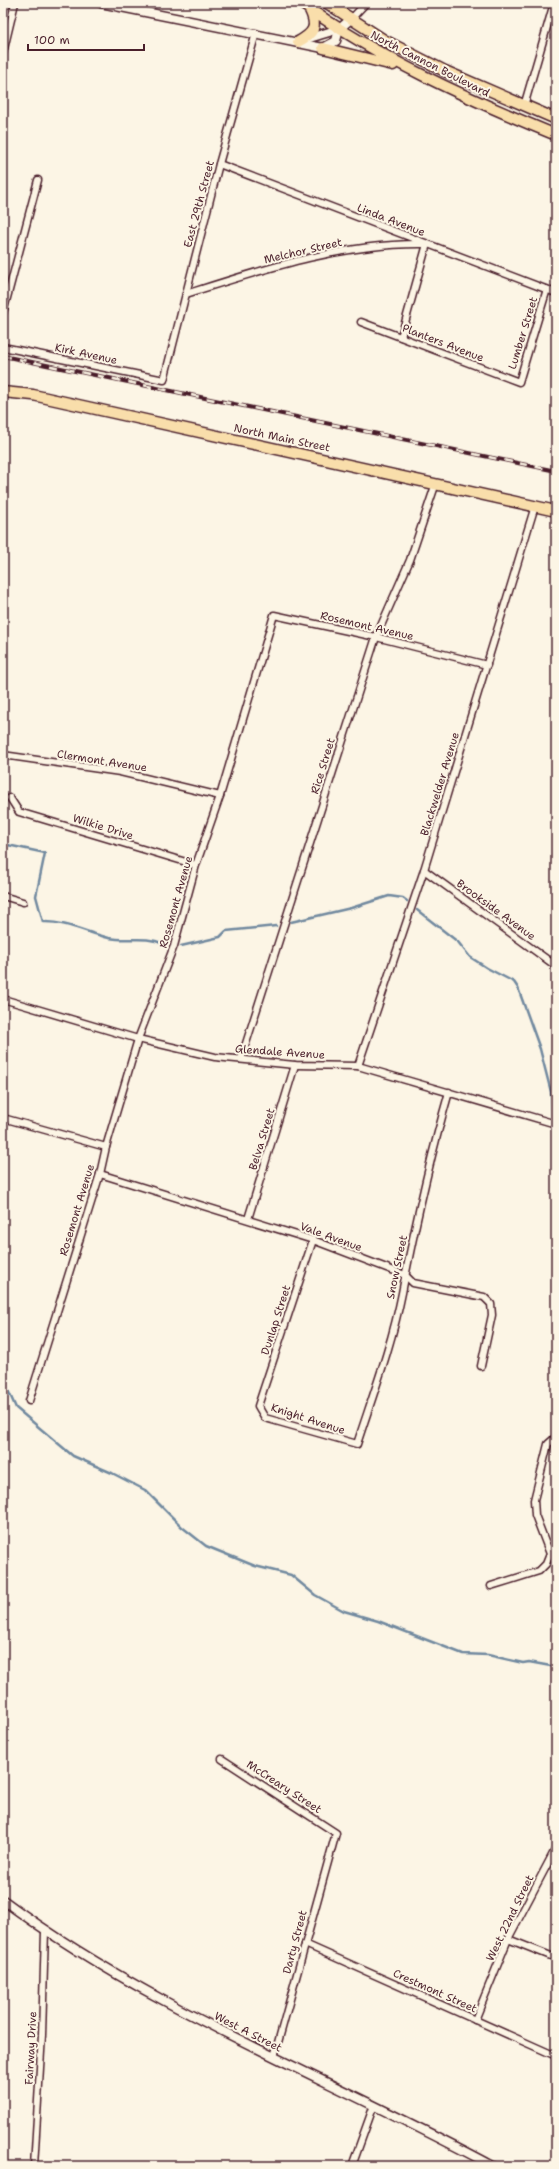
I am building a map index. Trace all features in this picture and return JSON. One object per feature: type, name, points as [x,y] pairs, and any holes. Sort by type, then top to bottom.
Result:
[{"type":"main road","name":"North Cannon Boulevard","points":[[301,3],[338,29],[415,72],[472,100],[556,135]]},
{"type":"main road","name":"North Cannon Boulevard","points":[[327,3],[384,40],[439,68],[556,119]]},
{"type":"main road","points":[[298,42],[311,34],[315,29],[315,22],[310,10]]},
{"type":"main road","points":[[323,48],[415,72]]},
{"type":"main road","name":"North Main Street","points":[[3,392],[33,395],[556,511]]},
{"type":"street","points":[[3,53],[15,3]]},
{"type":"street","points":[[101,3],[256,33],[323,48],[336,41],[338,29]]},
{"type":"street","points":[[298,42],[338,29],[351,19],[366,3]]},
{"type":"street","points":[[524,106],[554,3]]},
{"type":"street","name":"East 29th Street","points":[[164,380],[219,164],[256,33]]},
{"type":"street","name":"Linda Avenue","points":[[219,164],[556,292]]},
{"type":"street","points":[[3,313],[38,180]]},
{"type":"street","points":[[401,337],[427,244]]},
{"type":"street","name":"Melchor Street","points":[[186,294],[253,273],[340,252],[378,245],[427,244]]},
{"type":"street","name":"Lumber Street","points":[[519,382],[547,289]]},
{"type":"street","name":"Planters Avenue","points":[[361,322],[519,382]]},
{"type":"street","name":"Kirk Avenue","points":[[3,347],[164,380]]},
{"type":"street","name":"Rice Street","points":[[241,1059],[376,637],[410,560],[436,484]]},
{"type":"street","name":"Blackwelder Avenue","points":[[358,1066],[424,870],[535,506]]},
{"type":"street","name":"Rosemont Avenue","points":[[29,1401],[100,1174],[106,1147],[138,1039],[174,946],[196,865],[220,796],[274,615],[376,637],[486,665]]},
{"type":"street","name":"Clermont Avenue","points":[[3,755],[120,772],[220,796]]},
{"type":"street","name":"Wilkie Drive","points":[[10,798],[19,812],[196,865]]},
{"type":"street","name":"Brookside Avenue","points":[[424,870],[556,966]]},
{"type":"street","points":[[3,896],[23,902]]},
{"type":"street","name":"Glendale Avenue","points":[[3,999],[138,1039],[216,1057],[295,1065],[358,1066],[556,1124]]},
{"type":"street","name":"Belva Street","points":[[248,1219],[295,1065]]},
{"type":"street","name":"Snow Street","points":[[357,1444],[381,1369],[402,1293],[432,1150],[449,1092]]},
{"type":"street","points":[[3,1118],[106,1147]]},
{"type":"street","name":"Vale Avenue","points":[[100,1174],[313,1240],[405,1275],[413,1283],[484,1297],[491,1304],[492,1315],[481,1366]]},
{"type":"street","name":"Dunlap Street","points":[[258,1406],[313,1240]]},
{"type":"street","name":"Knight Avenue","points":[[258,1406],[266,1418],[357,1444]]},
{"type":"street","points":[[490,1586],[539,1571],[546,1564],[550,1554],[535,1515],[534,1500],[548,1444],[556,1437]]},
{"type":"street","name":"McCreary Street","points":[[222,1759],[336,1833]]},
{"type":"street","name":"Darty Street","points":[[274,2057],[336,1833]]},
{"type":"street","name":"West 22nd Street","points":[[475,2020],[508,1939],[556,1848]]},
{"type":"street","name":"West A Street","points":[[3,1900],[44,1931],[196,2017],[493,2166]]},
{"type":"street","name":"Fairway Drive","points":[[34,2166],[42,2035],[44,1931]]},
{"type":"street","points":[[508,1939],[556,1958]]},
{"type":"street","name":"Crestmont Street","points":[[305,1944],[556,2056]]},
{"type":"street","points":[[352,2166],[374,2105]]},
{"type":"waterway","points":[[3,844],[45,853],[36,896],[43,922],[60,923],[109,938],[143,939],[164,944]]},
{"type":"waterway","points":[[291,922],[351,908],[389,896],[403,898],[407,901]]},
{"type":"waterway","points":[[417,910],[458,942],[470,957],[514,982],[518,988],[540,1049],[551,1092],[552,1116]]},
{"type":"waterway","points":[[181,946],[220,937],[226,931],[276,926]]},
{"type":"waterway","points":[[554,1126],[556,1130]]},
{"type":"waterway","points":[[3,1362],[6,1369],[7,1388],[16,1408],[73,1456],[112,1473],[145,1490],[182,1527],[206,1546],[255,1566],[291,1575],[315,1595],[344,1611],[378,1621],[463,1654],[488,1655],[523,1663],[529,1662],[556,1667]]},
{"type":"railway","points":[[3,356],[556,471]]}]
